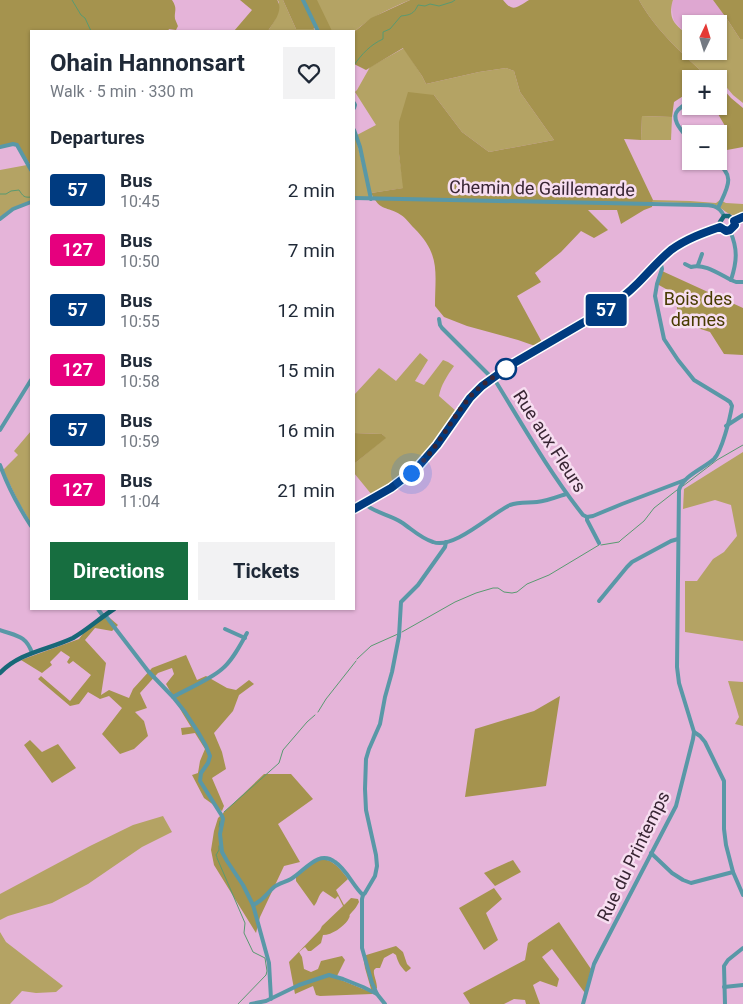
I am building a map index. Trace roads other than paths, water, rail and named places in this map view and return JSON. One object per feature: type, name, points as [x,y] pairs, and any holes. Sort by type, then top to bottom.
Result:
[{"type":"main road","points":[[724,216],[731,217],[734,221],[735,225],[730,230],[726,231],[720,227],[720,220],[724,216]]},
{"type":"main road","points":[[734,221],[743,217]]},
{"type":"main road","points":[[355,508],[391,488],[417,468],[437,445],[470,398],[493,378],[514,363],[618,302],[671,250],[720,227]]},
{"type":"main road","points":[[0,673],[20,657],[72,638],[112,610]]},
{"type":"street","points":[[303,0],[318,30]]},
{"type":"street","points":[[682,107],[677,111],[675,120],[682,130]]},
{"type":"street","points":[[355,133],[360,147],[371,199]]},
{"type":"street","points":[[0,147],[16,144],[30,168]]},
{"type":"street","points":[[724,216],[718,208],[726,193],[729,182],[725,170]]},
{"type":"street","name":"Chemin de Gaillemarde","points":[[355,198],[713,205],[718,208]]},
{"type":"street","points":[[0,219],[13,209],[30,202]]},
{"type":"street","points":[[730,230],[735,243],[736,254],[731,280]]},
{"type":"street","points":[[698,265],[702,254]]},
{"type":"street","name":"Rue aux Fleurs","points":[[440,319],[442,328],[493,378],[530,440],[566,494],[583,515],[587,517],[593,516],[685,480],[710,462],[717,454],[732,406],[730,402],[694,380],[664,339],[656,296],[657,284],[662,269],[660,260]]},
{"type":"street","points":[[684,264],[691,267],[698,265],[736,282],[743,282]]},
{"type":"street","points":[[0,430],[30,382]]},
{"type":"street","points":[[726,426],[743,415]]},
{"type":"street","points":[[0,466],[17,504],[30,524]]},
{"type":"street","name":"Rue du Printemps","points":[[584,1004],[594,964],[677,801],[693,739],[694,732],[679,683],[677,667],[679,490],[685,480]]},
{"type":"street","points":[[364,503],[400,521],[422,538],[439,544],[475,528],[513,504],[540,502],[566,494]]},
{"type":"street","name":"Rue aux Fleurs","points":[[587,517],[599,543]]},
{"type":"street","points":[[599,601],[632,562],[670,541],[678,539]]},
{"type":"street","points":[[385,1004],[377,994],[372,983],[362,948],[363,895],[375,876],[377,866],[366,810],[366,759],[380,724],[392,672],[399,636],[402,600],[418,584],[445,547],[446,542]]},
{"type":"street","points":[[99,610],[148,671],[188,716],[208,750],[210,759],[201,773],[200,781],[223,819],[220,834],[222,852],[253,905],[269,963],[271,999]]},
{"type":"street","points":[[224,629],[244,638]]},
{"type":"street","points":[[0,630],[24,639],[32,653]]},
{"type":"street","points":[[173,697],[224,668],[248,633]]},
{"type":"street","points":[[694,732],[705,742],[724,781],[725,836],[733,872],[743,896]]},
{"type":"street","points":[[651,853],[672,873],[690,883],[733,872]]},
{"type":"street","points":[[253,905],[263,899],[272,888],[293,878],[310,864],[322,858],[330,858],[338,864],[363,895]]},
{"type":"street","points":[[725,1004],[724,966],[728,960],[743,948]]},
{"type":"street","points":[[254,1004],[271,999],[299,984],[329,975],[377,994]]},
{"type":"street","points":[[724,987],[743,986]]},
{"type":"waterway","points":[[72,0],[85,18],[91,30]]},
{"type":"waterway","points":[[355,64],[367,50],[383,39],[383,32],[390,29],[401,16],[413,12],[418,5],[425,6],[430,4],[439,6],[455,0]]},
{"type":"waterway","points":[[0,194],[19,190],[24,196],[30,197]]},
{"type":"waterway","points":[[683,486],[717,460],[743,445]]},
{"type":"waterway","points":[[601,545],[619,542],[644,521],[654,508],[677,490]]},
{"type":"waterway","points":[[402,632],[455,602],[476,593],[493,588],[498,588],[504,592],[517,592],[527,584],[549,575],[599,545]]},
{"type":"waterway","points":[[357,659],[371,646],[398,634]]},
{"type":"waterway","points":[[318,712],[356,661]]},
{"type":"waterway","points":[[224,812],[279,763],[283,750],[315,715]]},
{"type":"waterway","points":[[219,827],[220,821]]},
{"type":"waterway","points":[[217,857],[219,846]]},
{"type":"waterway","points":[[217,858],[245,923],[244,933],[253,952],[265,958],[267,971],[266,975],[238,1004]]},
{"type":"park label","name":"Bois des dames","points":[[698,308]]}]
